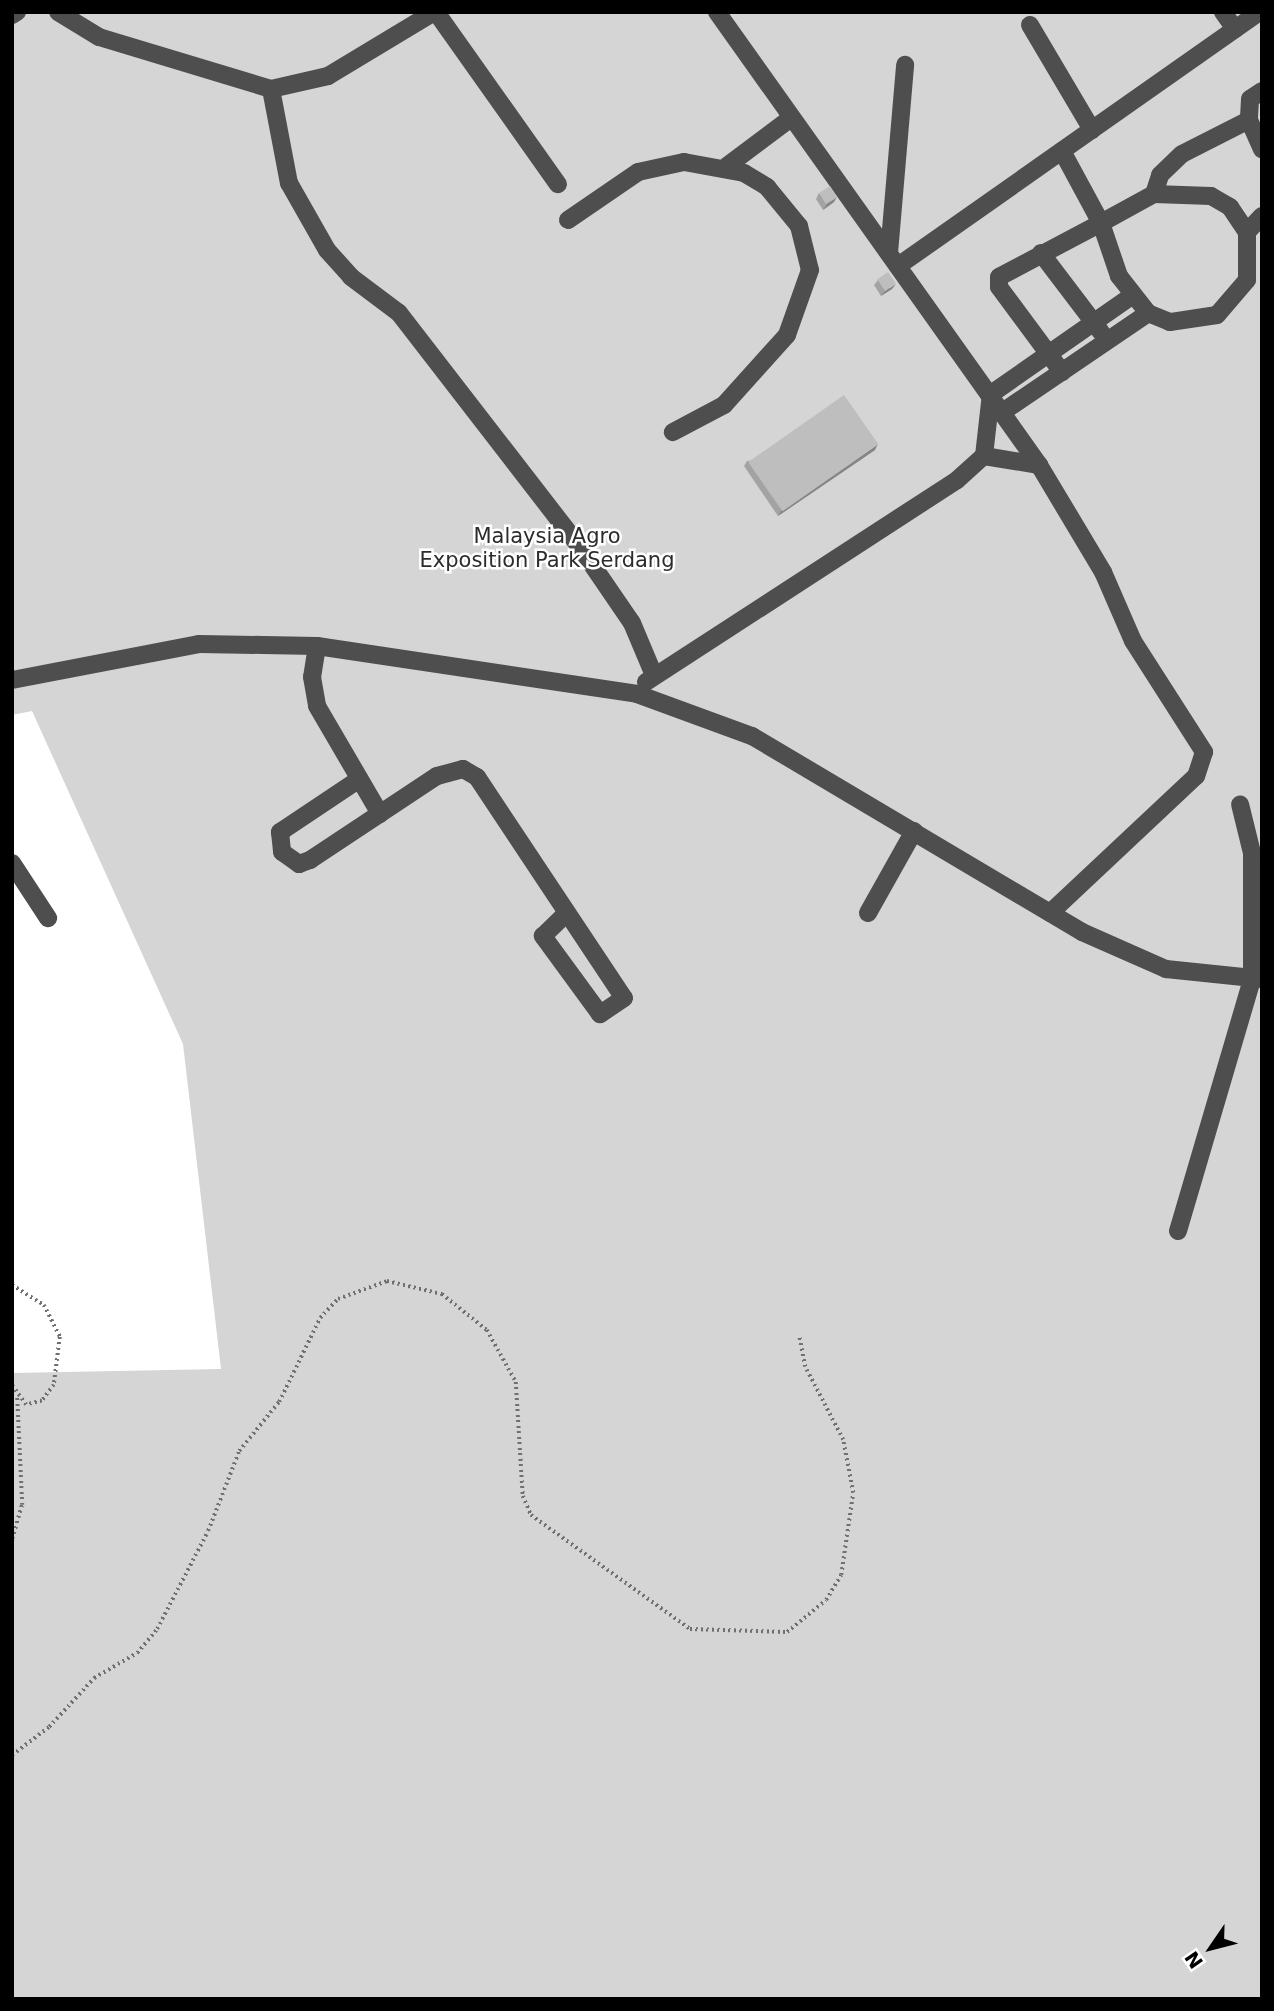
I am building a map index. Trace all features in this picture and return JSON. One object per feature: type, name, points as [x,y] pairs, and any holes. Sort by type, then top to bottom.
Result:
[{"type":"street","points":[[12,15],[17,12]]},
{"type":"street","points":[[58,12],[99,37],[271,89],[328,76],[435,12],[558,184]]},
{"type":"street","points":[[717,12],[1004,411],[1103,572],[1133,641],[1204,752],[1196,776],[1049,913]]},
{"type":"street","points":[[1223,12],[1234,29]]},
{"type":"street","points":[[894,260],[1062,151],[1234,29],[1257,20]]},
{"type":"street","points":[[1030,25],[1092,130]]},
{"type":"street","points":[[894,260],[905,65]]},
{"type":"street","points":[[271,89],[289,183],[327,250],[351,277],[399,313],[565,529],[632,623],[653,673]]},
{"type":"street","points":[[1262,91],[1250,99],[1249,120],[1262,149]]},
{"type":"street","points":[[727,166],[791,118]]},
{"type":"street","points":[[1154,194],[1160,175],[1181,154],[1249,120]]},
{"type":"street","points":[[1062,151],[1101,223],[1130,297],[1148,313],[1170,322],[1217,315],[1247,279],[1247,232],[1230,207],[1212,196],[1154,194],[1101,223],[1005,271],[999,287],[1062,372]]},
{"type":"street","points":[[568,220],[659,163],[727,166],[767,187],[799,226],[810,270],[807,293],[787,335],[751,380],[724,405],[673,432]]},
{"type":"street","points":[[1247,232],[1262,216]]},
{"type":"street","points":[[1041,253],[1107,341]]},
{"type":"street","points":[[984,456],[991,394],[1130,297]]},
{"type":"street","points":[[1004,411],[1148,313]]},
{"type":"street","points":[[637,694],[653,673],[866,544],[984,456],[1039,465]]},
{"type":"street","points":[[12,680],[199,644],[317,646],[637,694],[752,736],[1049,913],[1166,969],[1257,980]]},
{"type":"street","points":[[317,646],[312,677],[317,706],[380,814]]},
{"type":"street","points":[[358,780],[280,832],[282,852],[299,864],[310,860],[448,769],[463,769],[477,778],[624,998],[596,1014],[543,936],[567,913]]},
{"type":"street","points":[[1178,1231],[1257,980],[1252,853],[1240,803]]},
{"type":"street","points":[[869,913],[914,831]]},
{"type":"street","points":[[12,863],[48,918]]},
{"type":"path","points":[[12,1755],[49,1727],[94,1678],[137,1653],[157,1629],[208,1531],[239,1451],[279,1402],[320,1318],[338,1299],[387,1280],[442,1294],[487,1330],[516,1382],[523,1496],[531,1515],[690,1629],[787,1632],[818,1609],[841,1576],[853,1493],[843,1440],[805,1367],[799,1337]]},
{"type":"path","points":[[12,1285],[44,1305],[60,1337],[54,1385],[42,1401],[26,1405],[12,1386]]},
{"type":"path","points":[[12,1539],[22,1505],[17,1395]]},
{"type":"green space","name":"Malaysia Agro Exposition Park Serdang","points":[[12,12],[1262,12],[1262,1999],[12,1999],[12,1373],[221,1369],[183,1044],[32,711],[12,715]]},
{"type":"building","points":[[830,186],[837,197],[826,204],[819,193]]},
{"type":"building","points":[[888,272],[896,284],[885,291],[877,279]]},
{"type":"building","points":[[844,395],[878,444],[783,511],[748,462]]}]
